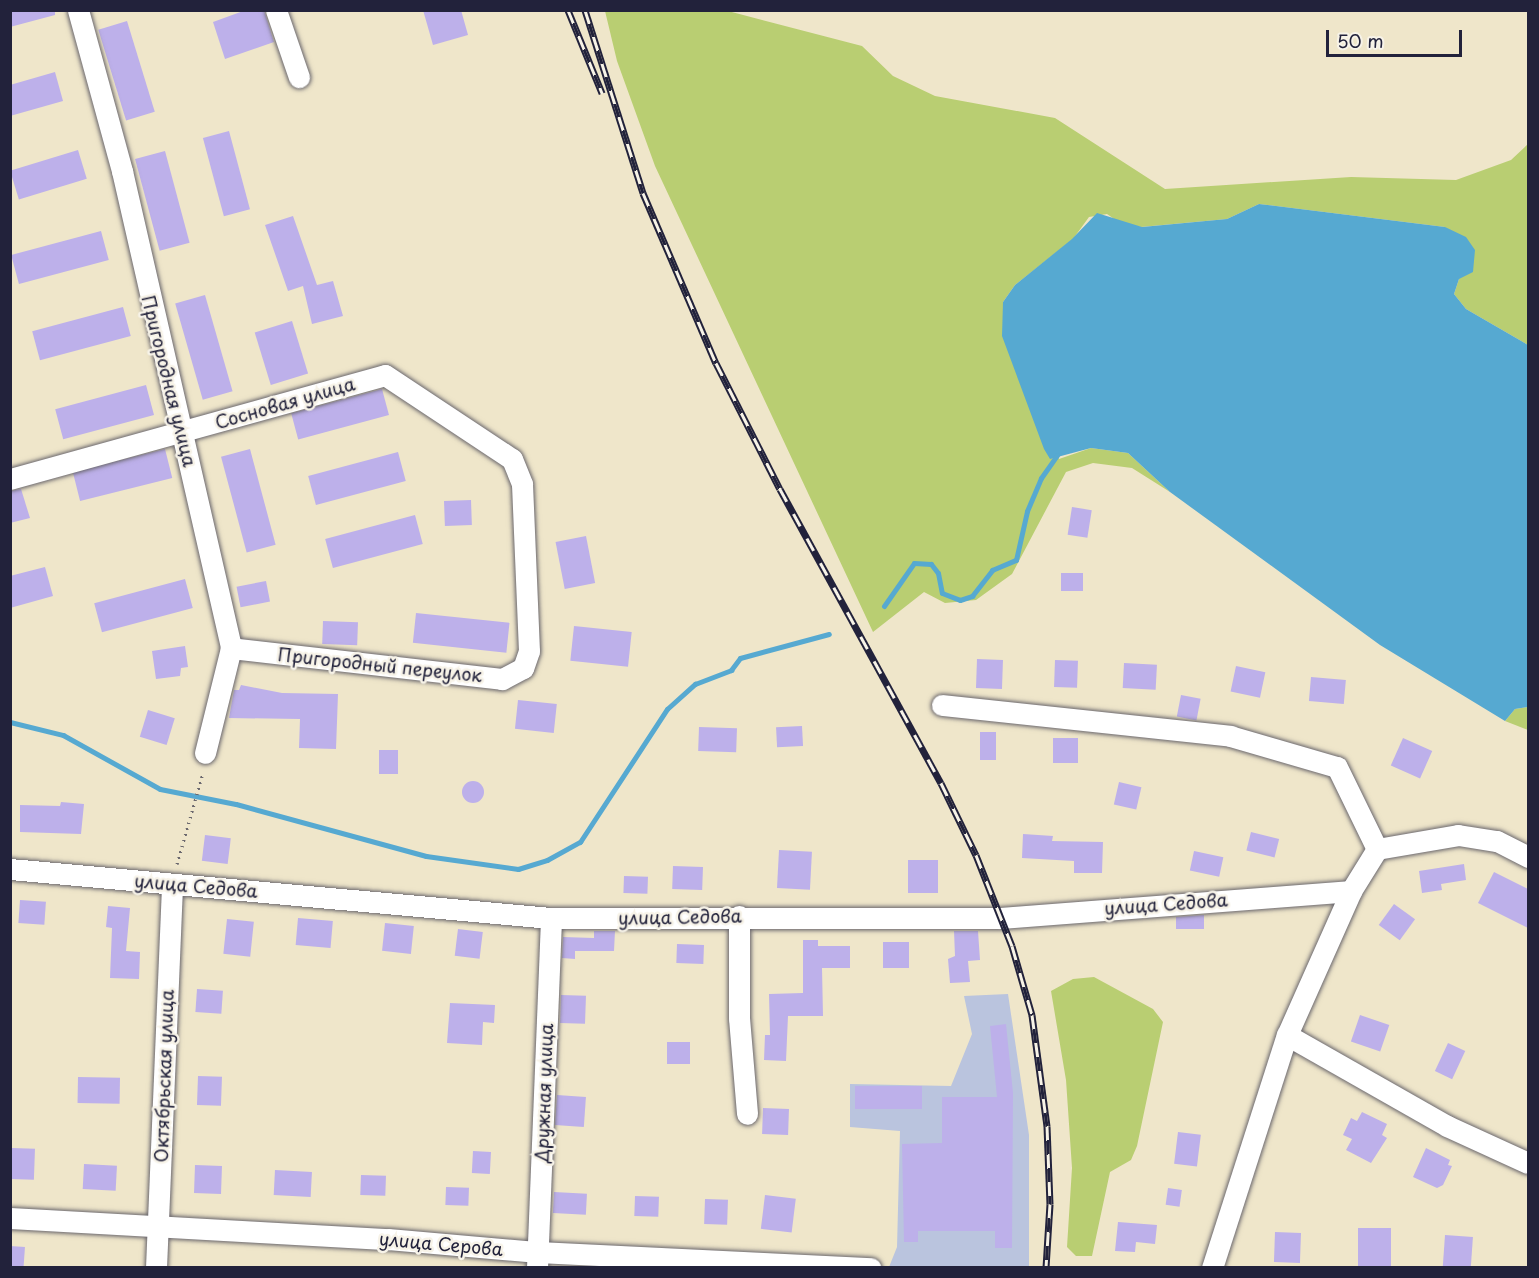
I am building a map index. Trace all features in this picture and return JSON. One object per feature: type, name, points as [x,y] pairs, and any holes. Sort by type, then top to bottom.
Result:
[{"type":"street","name":"Пригородная улица","points":[[78,10],[122,171],[231,648],[205,759]]},
{"type":"street","points":[[276,10],[299,76]]},
{"type":"street","name":"Сосновая улица","points":[[10,479],[385,375]]},
{"type":"street","name":"Пригородный переулок","points":[[231,648],[502,679],[523,668],[529,651],[523,495],[513,459],[385,375]]},
{"type":"street","points":[[942,705],[1230,736],[1337,767],[1377,849]]},
{"type":"street","points":[[1212,1268],[1287,1035],[1351,891],[1377,849],[1458,835],[1497,841],[1528,857]]},
{"type":"street","name":"улица Седова","points":[[10,869],[551,918],[739,916],[1001,918],[1351,891]]},
{"type":"street","name":"Октябрьская улица","points":[[156,1268],[172,884]]},
{"type":"street","points":[[739,916],[739,1018],[747,1114]]},
{"type":"street","name":"Дружная улица","points":[[538,1260],[551,918]]},
{"type":"street","points":[[1287,1035],[1447,1126],[1528,1163]]},
{"type":"street","name":"улица Серова","points":[[10,1218],[388,1239],[538,1260],[871,1268]]},
{"type":"path","points":[[180,849],[205,759]]},
{"type":"shaded area","points":[[1008,994],[1029,1135],[1029,1267],[889,1267],[897,1247],[900,1131],[850,1127],[850,1084],[951,1086],[972,1034],[964,996]]},
{"type":"green space","points":[[605,11],[728,11],[862,46],[893,76],[935,96],[1055,118],[1165,189],[1351,177],[1456,180],[1511,160],[1528,144],[1528,345],[1466,309],[1454,294],[1459,279],[1445,227],[1259,204],[1227,219],[1141,227],[1120,223],[1107,214],[1089,217],[1073,239],[1015,285],[1003,302],[1059,459],[1091,448],[1128,453],[1170,492],[1132,468],[1093,463],[1066,472],[1012,574],[976,600],[945,603],[924,592],[873,632],[655,166],[617,61]]},
{"type":"green space","points":[[1528,707],[1528,730],[1505,721],[1515,709]]},
{"type":"green space","points":[[1094,977],[1153,1009],[1163,1022],[1137,1146],[1131,1160],[1110,1172],[1092,1256],[1076,1256],[1067,1247],[1072,1168],[1066,1080],[1051,991],[1073,979]]},
{"type":"water","points":[[1259,204],[1445,227],[1466,237],[1475,250],[1473,272],[1459,279],[1454,294],[1466,309],[1528,345],[1528,707],[1515,709],[1505,721],[1380,645],[1170,492],[1128,453],[1091,448],[1050,459],[1044,449],[1002,336],[1003,302],[1015,285],[1072,239],[1097,213],[1142,227],[1227,219]]},
{"type":"building","points":[[10,10],[55,10],[55,15],[10,27]]},
{"type":"building","points":[[246,10],[264,10],[274,42],[225,59],[213,22]]},
{"type":"building","points":[[423,10],[461,10],[468,35],[433,45]]},
{"type":"building","points":[[127,21],[155,112],[126,121],[98,30]]},
{"type":"building","points":[[55,72],[63,101],[10,116],[10,85]]},
{"type":"building","points":[[229,131],[250,209],[224,216],[203,138]]},
{"type":"building","points":[[78,150],[87,179],[19,199],[10,171]]},
{"type":"building","points":[[165,151],[190,243],[160,251],[135,159]]},
{"type":"building","points":[[293,216],[317,285],[333,281],[343,316],[312,324],[303,286],[288,291],[265,225]]},
{"type":"building","points":[[101,231],[109,260],[19,284],[11,255]]},
{"type":"building","points":[[205,295],[233,391],[203,400],[175,304]]},
{"type":"building","points":[[123,307],[131,336],[40,360],[32,331]]},
{"type":"building","points":[[292,321],[308,374],[271,385],[255,332]]},
{"type":"building","points":[[146,385],[154,415],[63,439],[55,409]]},
{"type":"building","points":[[382,389],[389,415],[298,439],[291,413]]},
{"type":"building","points":[[165,449],[172,478],[80,501],[73,472]]},
{"type":"building","points":[[250,449],[276,545],[247,552],[221,457]]},
{"type":"building","points":[[398,452],[406,481],[316,505],[308,476]]},
{"type":"building","points":[[21,489],[30,518],[10,523],[10,491]]},
{"type":"building","points":[[471,500],[472,525],[445,526],[444,501]]},
{"type":"building","points":[[1072,507],[1092,510],[1087,538],[1068,535]]},
{"type":"building","points":[[415,515],[423,544],[333,568],[325,539]]},
{"type":"building","points":[[586,536],[595,583],[565,589],[556,542]]},
{"type":"building","points":[[45,567],[53,596],[10,608],[10,576]]},
{"type":"building","points":[[1061,573],[1083,573],[1083,591],[1061,591]]},
{"type":"building","points":[[185,579],[193,608],[102,632],[94,603]]},
{"type":"building","points":[[266,581],[270,602],[241,607],[237,587]]},
{"type":"building","points":[[416,613],[509,623],[506,653],[413,643]]},
{"type":"building","points":[[323,621],[358,622],[357,645],[322,644]]},
{"type":"building","points":[[574,626],[632,632],[628,667],[570,661]]},
{"type":"building","points":[[185,646],[188,667],[181,668],[180,676],[156,679],[152,651]]},
{"type":"building","points":[[977,659],[1003,660],[1002,689],[976,688]]},
{"type":"building","points":[[1055,660],[1078,661],[1077,688],[1054,687]]},
{"type":"building","points":[[1124,663],[1157,665],[1156,690],[1123,688]]},
{"type":"building","points":[[1236,666],[1265,672],[1260,698],[1231,691]]},
{"type":"building","points":[[1311,677],[1346,680],[1344,704],[1309,701]]},
{"type":"building","points":[[241,685],[282,693],[338,694],[336,749],[299,748],[300,719],[229,718],[234,690],[239,690]]},
{"type":"building","points":[[1181,695],[1201,699],[1196,720],[1177,717]]},
{"type":"building","points":[[518,700],[557,704],[554,733],[515,729]]},
{"type":"building","points":[[148,710],[175,718],[167,745],[140,737]]},
{"type":"building","points":[[802,726],[803,746],[777,747],[776,727]]},
{"type":"building","points":[[699,727],[737,728],[736,752],[698,751]]},
{"type":"building","points":[[980,732],[996,732],[996,760],[980,760]]},
{"type":"building","points":[[1053,738],[1078,738],[1078,763],[1053,763]]},
{"type":"building","points":[[1403,738],[1432,751],[1420,778],[1391,765]]},
{"type":"building","points":[[379,750],[398,750],[398,774],[379,774]]},
{"type":"building","points":[[473,781],[481,784],[484,792],[481,800],[473,803],[465,800],[462,792],[465,784]]},
{"type":"building","points":[[1119,782],[1141,787],[1136,810],[1114,804]]},
{"type":"building","points":[[61,802],[84,804],[81,834],[20,832],[20,805],[60,806]]},
{"type":"building","points":[[1251,832],[1279,839],[1275,857],[1246,850]]},
{"type":"building","points":[[1023,834],[1053,836],[1052,841],[1103,842],[1102,873],[1074,873],[1074,861],[1022,858]]},
{"type":"building","points":[[205,835],[231,838],[228,864],[202,861]]},
{"type":"building","points":[[779,850],[812,852],[810,890],[777,888]]},
{"type":"building","points":[[1194,851],[1223,857],[1219,877],[1190,871]]},
{"type":"building","points":[[908,860],[938,860],[938,893],[908,893]]},
{"type":"building","points":[[1464,864],[1466,880],[1441,884],[1442,890],[1422,893],[1419,871]]},
{"type":"building","points":[[673,866],[703,867],[702,890],[672,889]]},
{"type":"building","points":[[1494,872],[1528,889],[1528,928],[1478,903]]},
{"type":"building","points":[[624,876],[648,877],[647,894],[623,893]]},
{"type":"building","points":[[20,900],[46,902],[44,925],[18,923]]},
{"type":"building","points":[[1394,904],[1415,919],[1400,940],[1379,925]]},
{"type":"building","points":[[108,906],[130,908],[126,951],[140,952],[139,979],[110,978],[112,928],[106,927]]},
{"type":"building","points":[[1204,915],[1204,929],[1176,929],[1176,917]]},
{"type":"building","points":[[298,918],[333,921],[331,948],[296,945]]},
{"type":"building","points":[[227,919],[254,922],[250,957],[223,954]]},
{"type":"building","points":[[385,923],[414,926],[411,954],[382,951]]},
{"type":"building","points":[[458,929],[483,932],[480,959],[455,956]]},
{"type":"building","points":[[594,931],[615,931],[614,951],[575,951],[575,959],[562,958],[563,937],[594,938]]},
{"type":"building","points":[[954,931],[978,931],[980,960],[968,961],[970,982],[950,983],[948,959],[955,956]]},
{"type":"building","points":[[803,940],[818,940],[818,946],[850,946],[850,968],[822,968],[823,1016],[788,1016],[786,1061],[764,1060],[765,1035],[770,1035],[769,994],[803,993]]},
{"type":"building","points":[[883,942],[909,942],[909,968],[883,968]]},
{"type":"building","points":[[677,944],[704,945],[703,964],[676,963]]},
{"type":"building","points":[[197,989],[223,991],[221,1014],[195,1012]]},
{"type":"building","points":[[561,995],[586,996],[585,1024],[560,1023]]},
{"type":"building","points":[[450,1003],[495,1005],[494,1023],[483,1022],[482,1045],[447,1043]]},
{"type":"building","points":[[1360,1015],[1389,1025],[1380,1052],[1351,1041]]},
{"type":"building","points":[[1006,1024],[1013,1093],[1012,1248],[995,1248],[995,1231],[918,1231],[918,1242],[904,1242],[902,1144],[942,1143],[942,1097],[997,1097],[990,1026]]},
{"type":"building","points":[[667,1042],[690,1042],[690,1064],[667,1064]]},
{"type":"building","points":[[1448,1043],[1465,1051],[1452,1079],[1435,1071]]},
{"type":"building","points":[[198,1076],[222,1077],[221,1106],[197,1105]]},
{"type":"building","points":[[78,1077],[120,1078],[120,1104],[78,1103]]},
{"type":"building","points":[[855,1086],[922,1086],[922,1109],[855,1109]]},
{"type":"building","points":[[557,1095],[586,1097],[584,1127],[555,1125]]},
{"type":"building","points":[[763,1108],[789,1109],[788,1135],[762,1134]]},
{"type":"building","points":[[1362,1112],[1387,1124],[1382,1135],[1387,1138],[1371,1163],[1346,1150],[1352,1139],[1343,1135],[1351,1118],[1357,1121]]},
{"type":"building","points":[[1178,1132],[1201,1135],[1197,1167],[1174,1164]]},
{"type":"building","points":[[12,1148],[35,1149],[34,1180],[11,1179]]},
{"type":"building","points":[[1426,1148],[1450,1160],[1448,1165],[1452,1166],[1443,1185],[1437,1188],[1413,1177]]},
{"type":"building","points":[[473,1151],[491,1152],[490,1174],[472,1173]]},
{"type":"building","points":[[84,1164],[117,1166],[116,1191],[83,1189]]},
{"type":"building","points":[[195,1165],[222,1166],[221,1194],[194,1193]]},
{"type":"building","points":[[275,1170],[312,1172],[311,1197],[274,1195]]},
{"type":"building","points":[[361,1175],[386,1176],[385,1196],[360,1195]]},
{"type":"building","points":[[446,1187],[469,1188],[468,1206],[445,1205]]},
{"type":"building","points":[[1168,1188],[1182,1190],[1179,1207],[1166,1205]]},
{"type":"building","points":[[554,1192],[587,1194],[586,1215],[553,1213]]},
{"type":"building","points":[[765,1195],[796,1199],[792,1233],[761,1229]]},
{"type":"building","points":[[635,1196],[659,1197],[658,1217],[634,1216]]},
{"type":"building","points":[[705,1199],[728,1200],[727,1225],[704,1224]]},
{"type":"building","points":[[1118,1222],[1157,1225],[1155,1244],[1136,1242],[1135,1252],[1115,1251]]},
{"type":"building","points":[[1358,1228],[1391,1228],[1391,1266],[1358,1266]]},
{"type":"building","points":[[1275,1232],[1301,1233],[1300,1263],[1274,1262]]},
{"type":"building","points":[[1445,1235],[1473,1237],[1471,1268],[1443,1268]]},
{"type":"building","points":[[10,1246],[25,1247],[23,1268],[10,1268]]},
{"type":"waterway","points":[[884,606],[914,563],[931,564],[938,573],[942,593],[960,600],[972,596],[992,570],[1016,560],[1027,511],[1041,478],[1057,455]]},
{"type":"waterway","points":[[10,722],[63,735],[160,789],[236,804],[426,856],[518,869],[547,860],[580,842],[667,709],[695,684],[731,670],[740,658],[829,634]]},
{"type":"railway","points":[[568,10],[602,93]]},
{"type":"railway","points":[[585,10],[643,193],[716,363],[780,489],[941,783],[976,855],[1012,946],[1032,1015],[1047,1126],[1050,1204],[1046,1268]]}]
